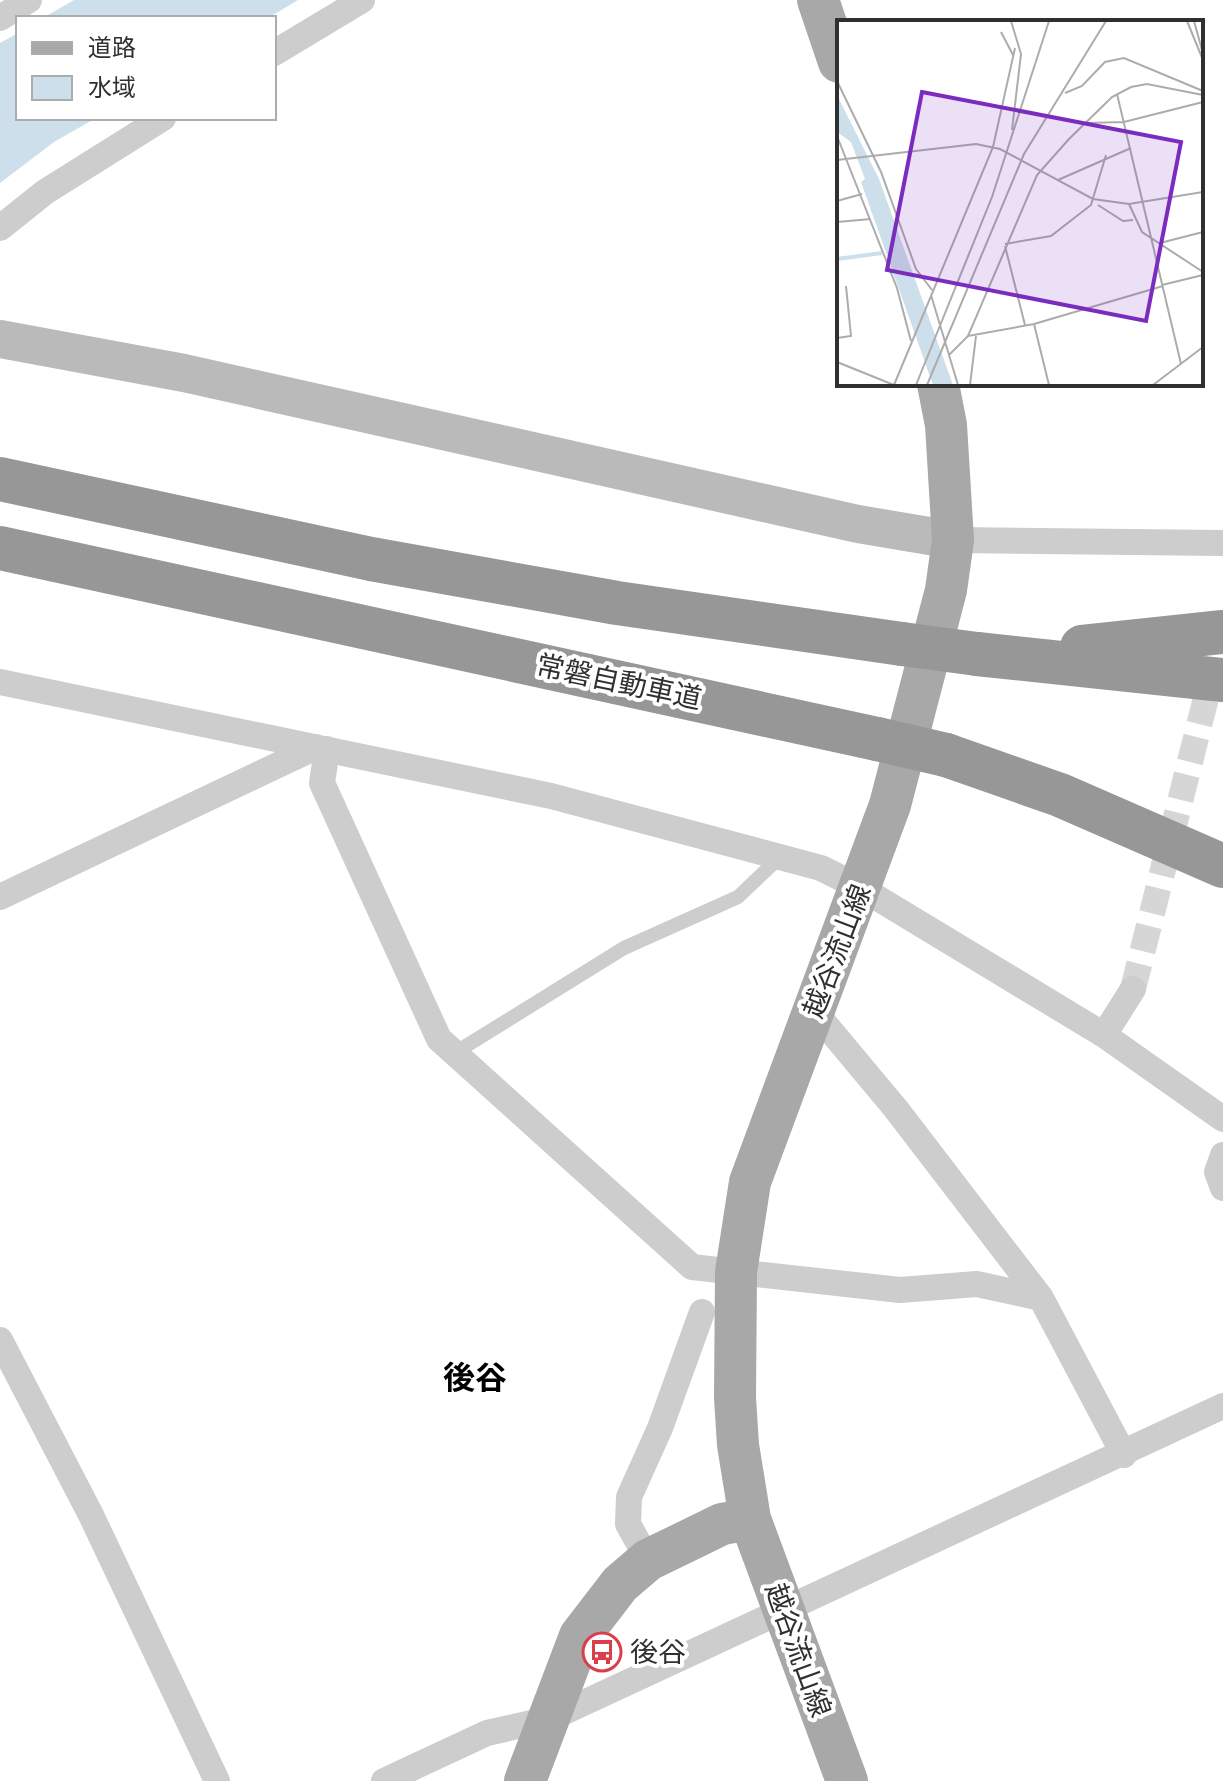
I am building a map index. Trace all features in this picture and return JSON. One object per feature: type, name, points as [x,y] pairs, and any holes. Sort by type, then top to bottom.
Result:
[{"type":"highway","points":[[0,479],[371,559],[617,603],[986,655],[1223,680]]},
{"type":"highway","name":"常磐自動車道","points":[[0,548],[946,755],[1014,776],[1223,866]]},
{"type":"highway","points":[[986,655],[1223,632]]},
{"type":"main road","points":[[818,0],[837,56]]},
{"type":"main road","name":"越谷流山線","points":[[847,1781],[750,1519],[738,1445],[735,1398],[736,1272],[750,1182],[890,805],[946,590],[953,540],[946,425],[938,386]]},
{"type":"main road","points":[[529,1778],[580,1636],[620,1584],[648,1560],[722,1524],[750,1519]]},
{"type":"street","points":[[0,18],[29,0]]},
{"type":"street","points":[[276,52],[362,0]]},
{"type":"street","points":[[0,228],[45,192],[160,120]]},
{"type":"street","points":[[0,339],[184,373],[858,524],[953,540],[1223,543]]},
{"type":"street","points":[[0,682],[551,796],[821,868],[861,888],[1104,1035],[1223,1119]]},
{"type":"street","points":[[0,897],[321,748]]},
{"type":"street","points":[[321,748],[322,783],[439,1039],[692,1267],[900,1290],[977,1284],[1041,1298]]},
{"type":"street","points":[[1104,1035],[1133,989]]},
{"type":"street","points":[[815,1012],[896,1109],[1041,1298],[1124,1455]]},
{"type":"street","points":[[1223,1155],[1217,1172],[1223,1188]]},
{"type":"street","points":[[648,1560],[628,1524],[629,1497],[660,1428],[702,1312]]},
{"type":"street","points":[[0,1340],[91,1515],[217,1781]]},
{"type":"street","points":[[384,1781],[487,1733],[549,1719],[1124,1455],[1223,1406]]},
{"type":"lane","points":[[453,1054],[624,948],[738,897],[780,857]]},
{"type":"water","points":[[74,0],[298,0],[271,16],[46,16]]},
{"type":"water","points":[[16,34],[16,120],[92,120],[54,142],[0,183],[0,43]]},
{"type":"tunnel","points":[[1133,989],[1214,666]]},
{"type":"place","name":"後谷","points":[[602,1652]]},
{"type":"district","name":"後谷","points":[[475,1378]]}]
